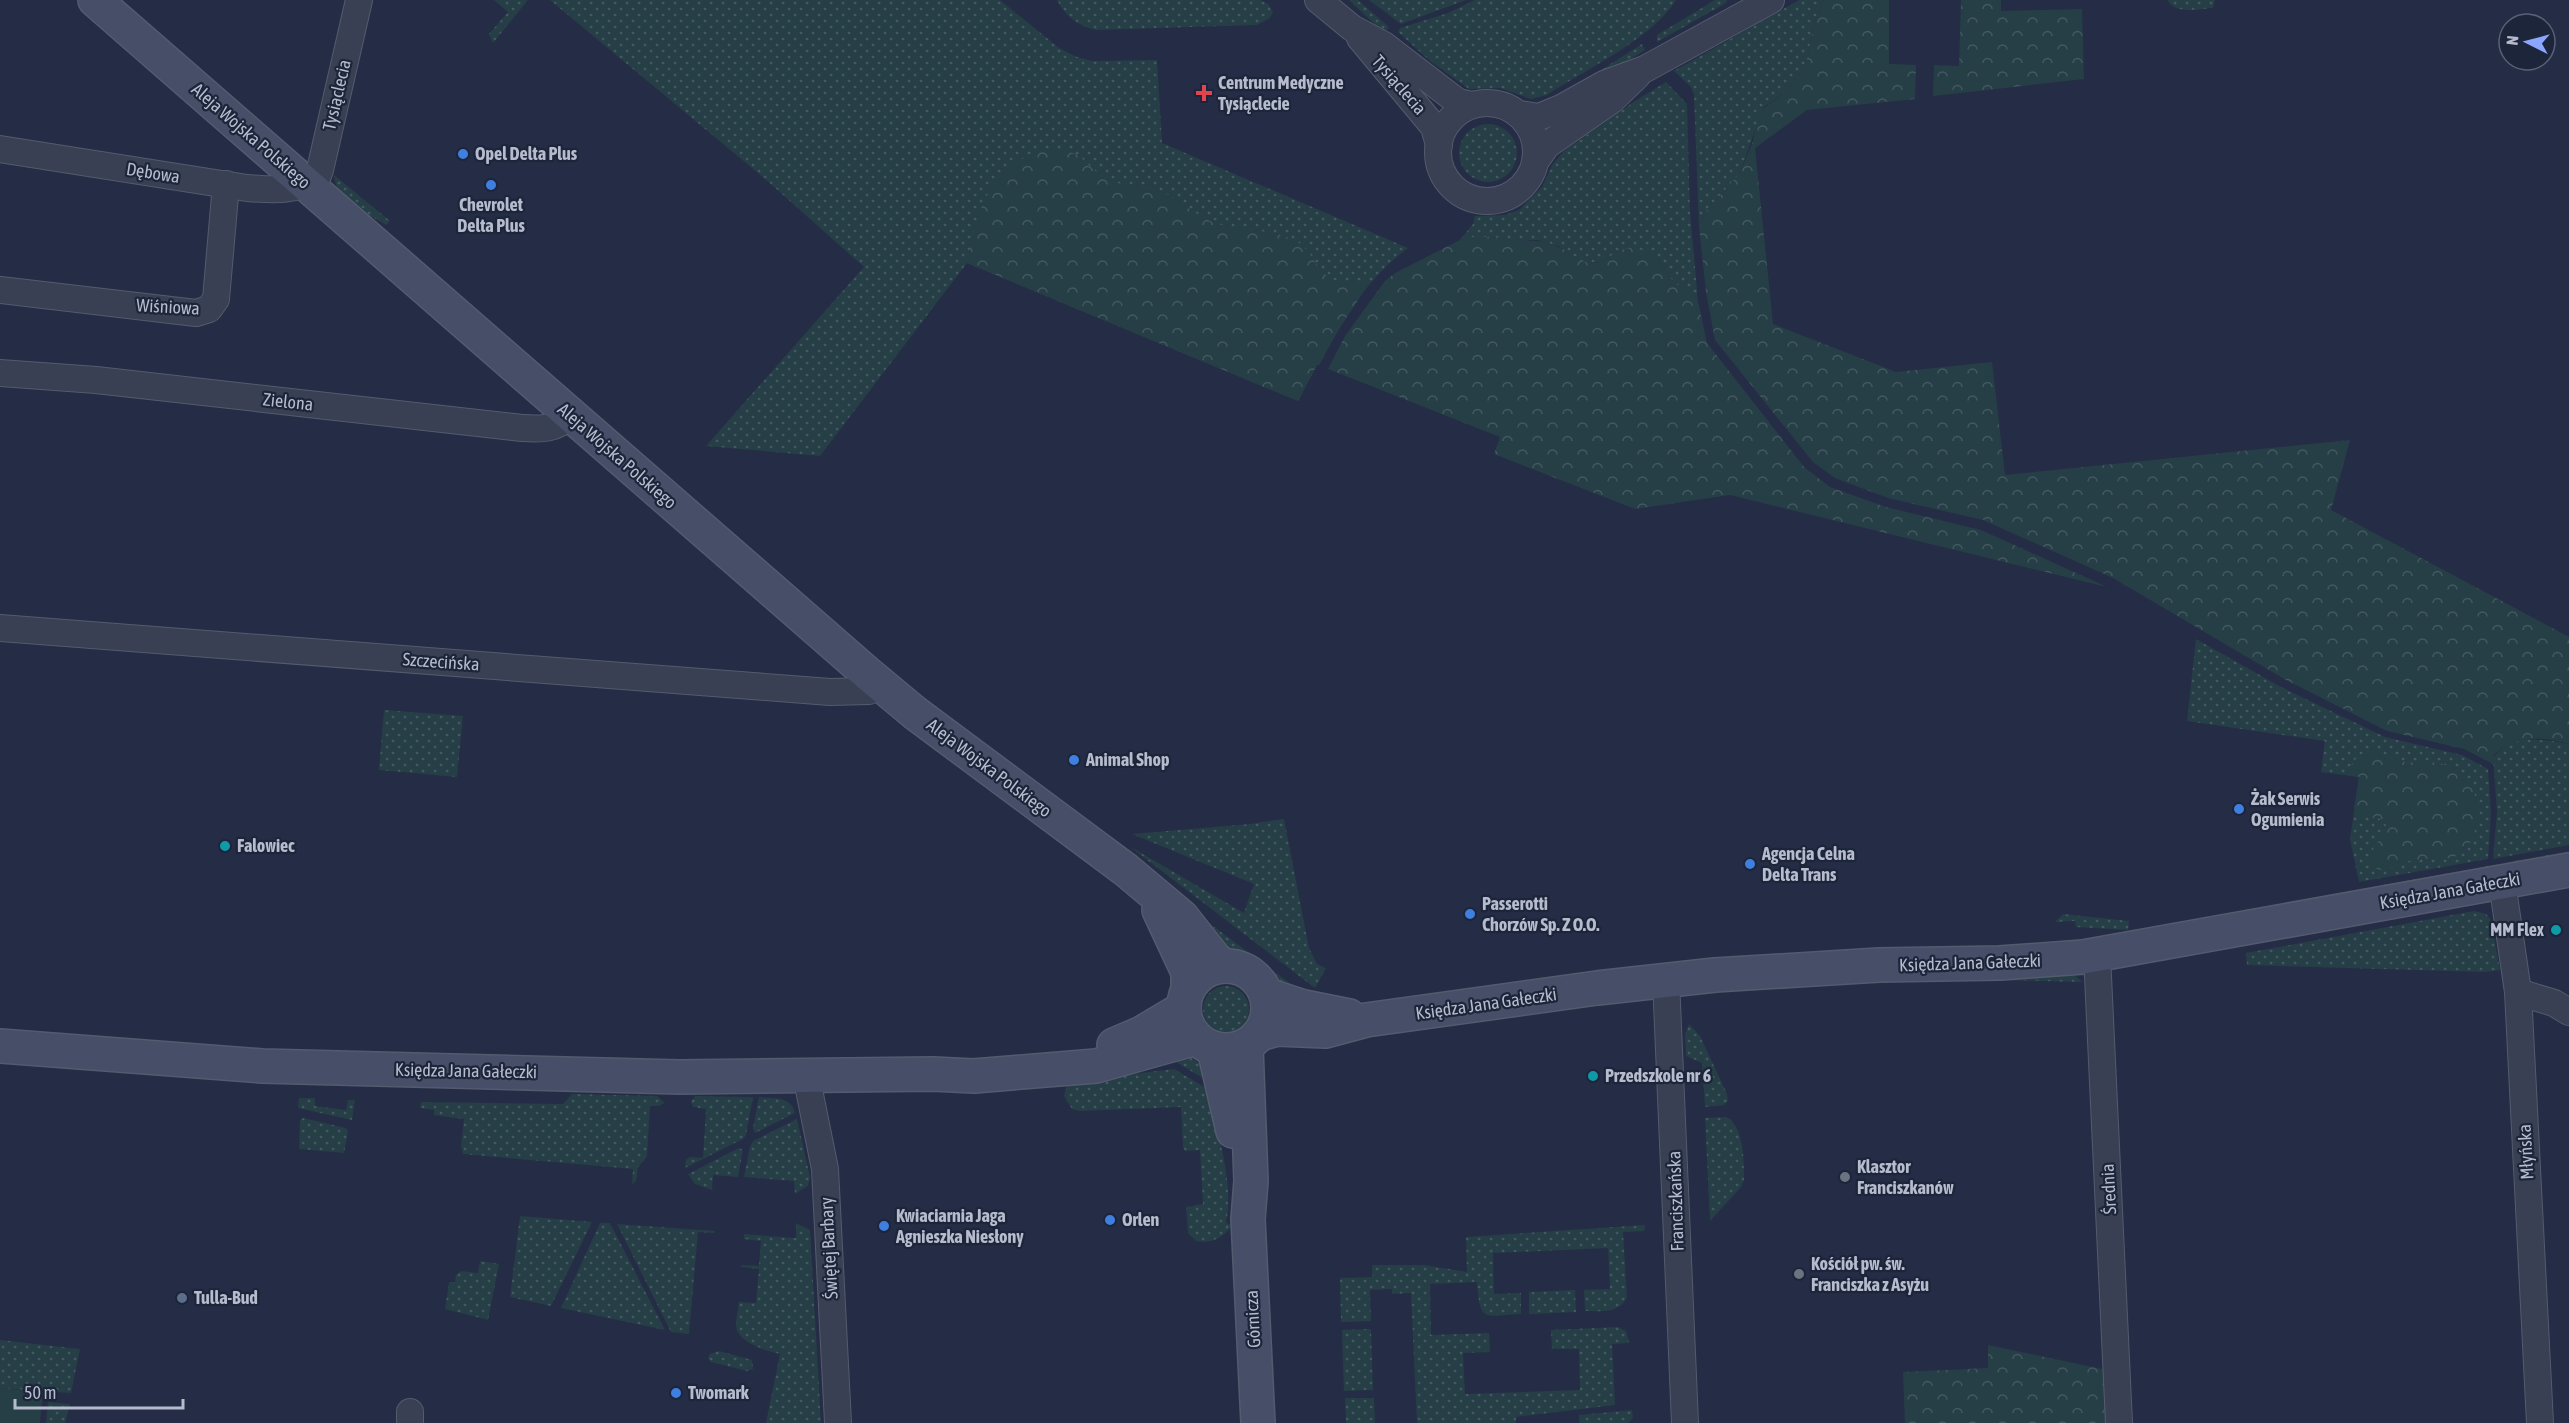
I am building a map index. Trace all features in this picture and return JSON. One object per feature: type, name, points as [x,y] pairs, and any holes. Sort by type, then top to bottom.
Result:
[{"type":"main road","name":"Aleja Wojska Polskiego","points":[[95,0],[881,685],[1126,870],[1182,917],[1215,959],[1224,966]]},
{"type":"main road","name":"Księdza Jana Gałeczki","points":[[1253,1040],[1277,1029],[1325,1031],[1366,1020],[1666,980],[1818,968],[2000,963],[2097,955],[2569,870]]},
{"type":"main road","name":"Aleja Wojska Polskiego","points":[[1154,895],[1188,972],[1186,998]]},
{"type":"main road","points":[[1224,966],[1251,973],[1267,995],[1269,1008],[1267,1022],[1253,1040],[1230,1051],[1205,1044],[1187,1024],[1186,998],[1198,977],[1210,969],[1224,966]]},
{"type":"main road","name":"Księdza Jana Gałeczki","points":[[1267,995],[1304,1007],[1366,1020]]},
{"type":"main road","name":"Księdza Jana Gałeczki","points":[[933,1074],[973,1061],[1103,1049],[1142,1033],[1186,998]]},
{"type":"main road","name":"Górnicza","points":[[1253,1040],[1251,1181],[1248,1215],[1258,1423]]},
{"type":"main road","name":"Księdza Jana Gałeczki","points":[[0,1046],[262,1066],[679,1077],[933,1074],[974,1076],[1096,1066],[1205,1044]]},
{"type":"main road","name":"Górnicza","points":[[1205,1044],[1237,1151],[1248,1215]]},
{"type":"street","name":"Tysiąclecia","points":[[306,184],[316,178],[320,170],[359,0]]},
{"type":"street","name":"Tysiąclecia","points":[[1318,0],[1352,28],[1434,126],[1439,145]]},
{"type":"street","points":[[1645,69],[1612,100],[1547,145],[1521,189],[1510,196],[1497,200],[1475,200],[1453,187],[1446,178],[1438,156],[1439,145],[1447,123],[1455,115],[1472,105],[1487,103],[1503,105],[1519,114],[1539,117],[1561,108],[1604,84],[1645,69],[1755,4]]},
{"type":"street","name":"Tysiąclecia","points":[[1352,28],[1384,45],[1458,102],[1472,105]]},
{"type":"street","points":[[1519,114],[1532,132],[1536,146],[1535,162]]},
{"type":"street","name":"Dębowa","points":[[0,149],[226,184],[286,190],[306,184]]},
{"type":"street","name":"Wiśniowa","points":[[0,290],[196,313],[209,309],[216,299],[226,184]]},
{"type":"street","name":"Zielona","points":[[0,373],[108,382],[522,428],[550,429],[562,424],[570,415]]},
{"type":"street","name":"Szczecińska","points":[[0,628],[170,643],[830,692],[869,692],[881,685]]},
{"type":"street","name":"Młyńska","points":[[2502,882],[2518,992],[2540,1423]]},
{"type":"street","name":"Średnia","points":[[2097,955],[2119,1423]]},
{"type":"street","name":"Franciszkańska","points":[[1666,980],[1686,1423]]},
{"type":"street","points":[[2518,992],[2554,1003],[2569,1012]]},
{"type":"street","name":"Świętej Barbary","points":[[806,1075],[825,1179],[838,1423]]},
{"type":"green space","points":[[494,0],[528,0],[493,43],[489,34],[508,12]]},
{"type":"green space","points":[[550,0],[1000,0],[1059,48],[1077,57],[1092,61],[1157,60],[1162,143],[1408,248],[1367,287],[1317,365],[1298,401],[967,263],[820,456],[706,446],[864,267],[764,178]]},
{"type":"green space","points":[[1057,0],[1260,0],[1268,4],[1273,12],[1270,18],[1257,25],[1096,30],[1073,20]]},
{"type":"green space","points":[[1349,0],[1358,0],[1389,27],[1384,33]]},
{"type":"green space","points":[[1369,0],[1466,0],[1401,24]]},
{"type":"green space","points":[[1475,0],[1676,0],[1651,28],[1635,40],[1547,95],[1531,99],[1500,88],[1469,89],[1429,60],[1398,32],[1400,28],[1448,13]]},
{"type":"green space","points":[[1715,0],[1727,0],[1726,3],[1657,42],[1657,35]]},
{"type":"green space","points":[[1799,0],[1824,0],[1815,19],[1807,59],[1801,72],[1784,93],[1763,108],[1740,173],[1707,210],[1699,226],[1694,95],[1691,87],[1674,71]]},
{"type":"green space","points":[[1824,0],[1889,0],[1889,64],[1916,65],[1915,99],[1807,110],[1755,148],[1773,324],[1896,372],[1992,362],[2005,475],[2350,440],[2331,510],[2569,637],[2569,744],[2539,739],[2519,741],[2509,744],[2493,756],[2493,764],[2464,749],[2387,731],[2286,680],[2113,578],[1983,520],[1888,498],[1835,478],[1813,462],[1715,340],[1706,292],[1699,226],[1707,210],[1740,173],[1753,141],[1759,112],[1784,93],[1801,72],[1807,59],[1815,19]]},
{"type":"green space","points":[[1961,0],[2001,0],[2001,11],[2082,9],[2084,79],[1933,96],[1934,65],[1959,66]]},
{"type":"green space","points":[[2167,0],[2215,0],[2213,8],[2188,10],[2176,8]]},
{"type":"green space","points":[[1642,44],[1645,50],[1608,73],[1543,107]]},
{"type":"green space","points":[[1666,82],[1687,104],[1690,212],[1698,301],[1675,283],[1657,258],[1614,254],[1601,262],[1589,263],[1578,260],[1558,246],[1537,240],[1511,240],[1495,237],[1460,240],[1473,224],[1475,216],[1505,215],[1519,210],[1542,187],[1552,165],[1564,151]]},
{"type":"green space","points":[[1482,124],[1494,124],[1509,132],[1517,147],[1517,159],[1509,174],[1494,182],[1482,182],[1467,174],[1459,159],[1459,147],[1467,132]]},
{"type":"green space","points":[[1057,149],[1073,153],[1109,180],[1163,192],[1211,221],[1285,236],[1294,240],[1307,250],[1319,268],[1330,278],[1346,282],[1370,282],[1317,365],[1298,401],[967,263],[976,223],[991,188],[1003,173],[1017,162],[1035,154]]},
{"type":"green space","points":[[334,175],[390,221],[386,225],[353,206],[340,194]]},
{"type":"green space","points":[[1478,236],[1547,242],[1567,251],[1578,260],[1589,263],[1601,262],[1620,250],[1630,248],[1649,251],[1657,258],[1672,280],[1691,292],[1698,301],[1707,343],[1804,467],[1830,487],[1886,507],[1981,530],[2107,587],[1730,495],[1635,509],[1494,454],[1500,437],[1328,369],[1345,336],[1385,281],[1395,273],[1460,240]]},
{"type":"green space","points":[[2196,639],[2281,687],[2385,737],[2462,755],[2488,769],[2491,813],[2488,859],[2359,882],[2350,839],[2359,777],[2321,772],[2325,741],[2187,721]]},
{"type":"green space","points":[[384,710],[463,716],[457,777],[379,770]]},
{"type":"green space","points":[[2526,739],[2569,744],[2569,845],[2493,859],[2497,812],[2493,757],[2507,744]]},
{"type":"green space","points":[[2370,751],[2406,762],[2441,763],[2467,780],[2474,791],[2478,815],[2476,828],[2465,852],[2445,859],[2409,861],[2384,870],[2372,867],[2372,852],[2387,832],[2385,822],[2382,819],[2357,816],[2354,810],[2359,777],[2347,775],[2355,760],[2361,754]]},
{"type":"green space","points":[[1284,819],[1309,948],[1317,964],[1326,968],[1315,988],[1129,846],[1244,913],[1254,884],[1132,834]]},
{"type":"green space","points":[[2569,851],[2569,857],[2365,892],[2361,889]]},
{"type":"green space","points":[[2474,911],[2486,914],[2491,920],[2500,970],[2486,972],[2247,965],[2246,953]]},
{"type":"green space","points":[[2063,914],[2129,921],[2128,930],[2076,927],[2075,921],[2055,922]]},
{"type":"green space","points":[[1209,923],[1303,993],[1279,986],[1256,963],[1229,953],[1204,930]]},
{"type":"green space","points":[[2073,974],[2083,982],[2001,980],[2003,976]]},
{"type":"green space","points":[[1226,986],[1242,993],[1249,1009],[1242,1025],[1226,1032],[1210,1025],[1203,1009],[1210,993]]},
{"type":"green space","points":[[1689,1024],[1700,1036],[1727,1094],[1728,1101],[1724,1105],[1705,1107],[1702,1063],[1686,1056],[1685,1034]]},
{"type":"green space","points":[[1186,1055],[1200,1064],[1206,1080],[1176,1062],[1163,1063]]},
{"type":"green space","points":[[1174,1069],[1208,1089],[1220,1138],[1228,1191],[1226,1223],[1232,1225],[1225,1233],[1212,1241],[1196,1241],[1188,1233],[1186,1207],[1203,1204],[1200,1150],[1185,1151],[1183,1147],[1181,1107],[1079,1111],[1072,1109],[1064,1096],[1068,1082]]},
{"type":"green space","points":[[572,1094],[657,1096],[665,1103],[650,1106],[647,1157],[638,1167],[636,1181],[632,1184],[633,1169],[463,1154],[461,1145],[464,1119],[434,1115],[434,1110],[420,1108],[421,1102],[563,1104]]},
{"type":"green space","points":[[695,1096],[753,1097],[746,1135],[743,1139],[685,1168],[686,1160],[690,1157],[703,1158],[706,1109],[693,1107],[691,1102]]},
{"type":"green space","points":[[759,1097],[786,1101],[795,1113],[755,1133],[753,1128]]},
{"type":"green space","points":[[299,1098],[315,1098],[315,1106],[346,1110],[348,1100],[355,1100],[352,1120],[298,1108]]},
{"type":"green space","points":[[1726,1117],[1732,1121],[1740,1136],[1744,1180],[1741,1187],[1710,1221],[1705,1118]]},
{"type":"green space","points":[[303,1118],[346,1128],[348,1131],[344,1153],[299,1149],[300,1120]]},
{"type":"green space","points":[[797,1119],[810,1177],[808,1186],[795,1194],[794,1181],[744,1177],[753,1141]]},
{"type":"green space","points":[[739,1148],[743,1150],[738,1177],[713,1175],[712,1190],[695,1184],[688,1174]]},
{"type":"green space","points":[[520,1216],[592,1222],[551,1306],[510,1297]]},
{"type":"green space","points":[[600,1223],[610,1223],[665,1330],[561,1308]]},
{"type":"green space","points":[[796,1223],[810,1230],[821,1423],[766,1423],[780,1354],[747,1342],[736,1326],[739,1302],[756,1303],[759,1269],[741,1267],[741,1265],[759,1266],[761,1241],[744,1239],[744,1234],[796,1238]]},
{"type":"green space","points":[[617,1224],[715,1231],[714,1233],[698,1232],[689,1334],[671,1332]]},
{"type":"green space","points":[[1645,1225],[1644,1231],[1623,1232],[1627,1297],[1614,1309],[1585,1311],[1584,1290],[1610,1289],[1608,1248],[1493,1253],[1494,1294],[1521,1293],[1521,1314],[1491,1316],[1486,1314],[1480,1305],[1477,1282],[1430,1284],[1431,1335],[1489,1333],[1490,1352],[1463,1353],[1465,1394],[1580,1390],[1579,1349],[1552,1349],[1551,1330],[1618,1327],[1626,1331],[1629,1343],[1612,1344],[1615,1405],[1516,1417],[1516,1423],[1417,1423],[1411,1293],[1392,1294],[1392,1289],[1370,1290],[1371,1321],[1341,1322],[1340,1278],[1372,1277],[1372,1265],[1424,1265],[1467,1272],[1466,1237]]},
{"type":"green space","points":[[480,1261],[499,1264],[488,1320],[445,1309],[449,1282],[455,1282],[456,1275],[461,1271],[478,1273]]},
{"type":"green space","points":[[1575,1290],[1576,1312],[1529,1314],[1529,1292]]},
{"type":"green space","points":[[1371,1329],[1373,1390],[1344,1391],[1342,1330]]},
{"type":"green space","points":[[0,1340],[80,1349],[71,1393],[0,1388]]},
{"type":"green space","points":[[1988,1345],[2107,1370],[2106,1423],[1905,1423],[1903,1372],[1988,1368]]},
{"type":"green space","points":[[719,1351],[752,1360],[753,1369],[747,1371],[711,1362],[708,1358],[710,1354]]},
{"type":"green space","points":[[0,1388],[43,1392],[40,1423],[0,1423]]},
{"type":"green space","points":[[1345,1398],[1374,1398],[1375,1423],[1346,1423]]},
{"type":"green space","points":[[48,1402],[70,1404],[65,1423],[46,1423]]},
{"type":"green space","points":[[1632,1410],[1633,1418],[1628,1423],[1579,1423],[1579,1415]]},
{"type":"place","name":"Centrum Medyczne Tysiąclecie","points":[[1204,93]]},
{"type":"place","name":"Opel Delta Plus","points":[[463,154]]},
{"type":"place","name":"Chevrolet Delta Plus","points":[[491,185]]},
{"type":"place","name":"Animal Shop","points":[[1074,760]]},
{"type":"place","name":"Żak Serwis Ogumienia","points":[[2239,809]]},
{"type":"place","name":"Falowiec","points":[[225,846]]},
{"type":"place","name":"Agencja Celna Delta Trans","points":[[1750,864]]},
{"type":"place","name":"Passerotti Chorzów Sp. Z O.O.","points":[[1470,914]]},
{"type":"place","name":"MM Flex","points":[[2556,930]]},
{"type":"place","name":"Przedszkole nr 6","points":[[1593,1076]]},
{"type":"place","name":"Klasztor Franciszkanów","points":[[1845,1177]]},
{"type":"place","name":"Orlen","points":[[1110,1220]]},
{"type":"place","name":"Kwiaciarnia Jaga Agnieszka Niesłony","points":[[884,1226]]},
{"type":"place","name":"Kościół pw. św. Franciszka z Asyżu","points":[[1799,1274]]},
{"type":"place","name":"Tulla-Bud","points":[[182,1298]]},
{"type":"place","name":"Twomark","points":[[676,1393]]}]
